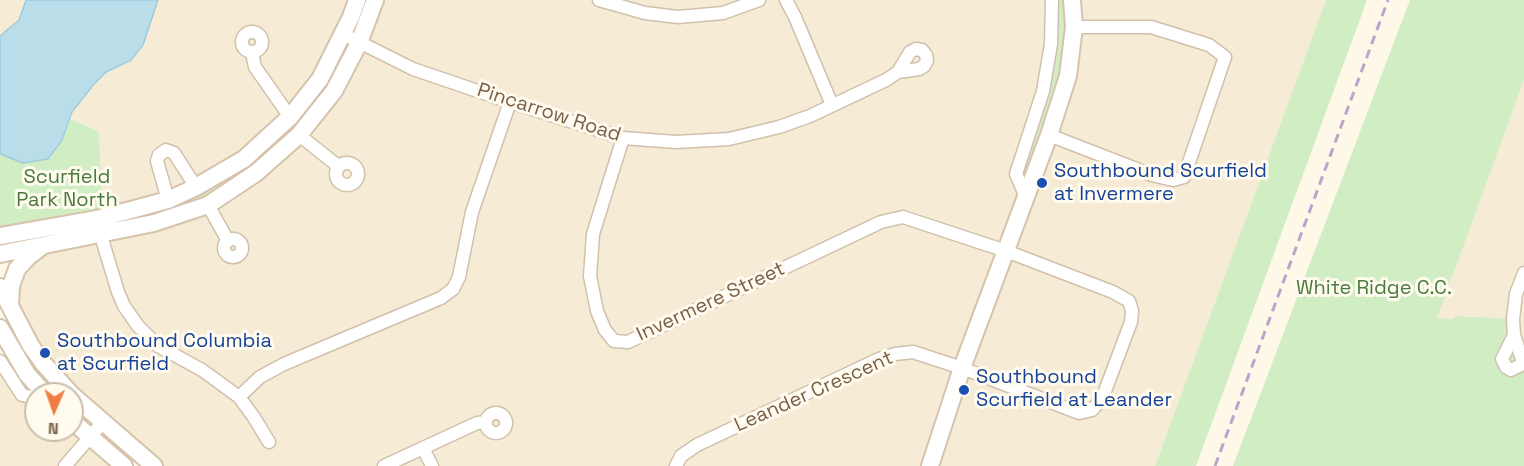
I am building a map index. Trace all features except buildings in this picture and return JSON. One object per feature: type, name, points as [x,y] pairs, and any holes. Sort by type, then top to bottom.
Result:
[{"type":"street","points":[[0,254],[43,246],[99,227],[196,187],[244,159],[290,117],[320,79],[357,0]]},
{"type":"street","points":[[0,236],[154,223],[208,205],[256,173],[299,135],[334,91],[359,43],[375,0]]},
{"type":"street","points":[[599,0],[645,14],[678,17],[723,13],[759,0]]},
{"type":"street","points":[[786,0],[832,105]]},
{"type":"street","points":[[1026,197],[1016,174],[1043,91],[1050,44],[1052,0]]},
{"type":"street","points":[[930,466],[962,368],[1049,135],[1068,76],[1074,27],[1072,0]]},
{"type":"street","points":[[1049,135],[1152,175],[1173,180],[1184,177],[1225,57],[1209,45],[1151,27],[1074,27]]},
{"type":"street","name":"Pincarrow Road","points":[[343,34],[413,69],[510,102],[623,138],[676,142],[729,139],[779,127],[832,105],[898,72]]},
{"type":"street","points":[[252,53],[255,67],[290,117]]},
{"type":"street","points":[[239,398],[260,377],[284,364],[441,298],[453,289],[459,277],[472,212],[510,102]]},
{"type":"street","points":[[299,135],[338,166]]},
{"type":"street","name":"Invermere Street","points":[[623,138],[593,234],[590,276],[597,311],[605,330],[614,341],[627,342],[881,222],[903,217],[1006,251]]},
{"type":"street","points":[[168,200],[157,161],[159,155],[166,150],[174,153],[196,187]]},
{"type":"street","points":[[208,205],[228,241]]},
{"type":"street","points":[[99,227],[118,292],[124,306],[138,326],[158,346],[202,370],[239,398],[269,442]]},
{"type":"street","points":[[10,309],[11,286],[17,269],[43,246]]},
{"type":"street","name":"Leander Crescent","points":[[676,466],[681,456],[697,445],[879,359],[895,354],[913,352],[962,368],[1071,410],[1085,412],[1092,410],[1102,399],[1131,322],[1132,311],[1129,301],[1113,292],[1006,251]]},
{"type":"street","points":[[1514,335],[1516,294],[1524,273]]},
{"type":"street","points":[[0,287],[10,309],[37,354],[62,382]]},
{"type":"street","points":[[0,328],[27,374],[34,382]]},
{"type":"street","points":[[0,361],[24,395]]},
{"type":"street","points":[[84,405],[154,466]]},
{"type":"street","points":[[64,466],[103,422]]},
{"type":"street","points":[[384,466],[477,423],[486,422]]},
{"type":"street","points":[[84,432],[124,466]]},
{"type":"street","points":[[423,448],[432,466]]},
{"type":"shaded area","points":[[0,0],[26,0],[19,20],[0,36]]},
{"type":"shaded area","points":[[158,0],[357,0],[290,117],[196,187],[102,216],[99,132],[71,119],[72,112],[106,72],[131,60],[143,45]]},
{"type":"shaded area","points":[[375,0],[1326,0],[1155,466],[154,466],[84,398],[84,382],[68,382],[31,346],[11,286],[28,257],[208,205]]},
{"type":"shaded area","points":[[1524,80],[1524,370],[1521,365],[1513,319],[1456,316],[1455,319],[1436,318]]},
{"type":"shaded area","points":[[0,361],[24,386],[24,442],[84,442],[84,438],[124,466],[0,466]]},
{"type":"green space","name":"Scurfield Park North","points":[[357,0],[375,0],[334,91],[256,173],[154,223],[0,236],[0,154],[23,163],[62,140],[71,119],[99,132],[102,216],[196,187],[290,117]]},
{"type":"green space","points":[[1052,0],[1072,0],[1074,27],[1026,197],[1016,174],[1043,91]]},
{"type":"green space","points":[[1326,0],[1367,0],[1196,466],[1155,466]]},
{"type":"green space","name":"White Ridge C.C.","points":[[1410,0],[1524,0],[1524,80],[1437,318],[1454,319],[1455,316],[1513,319],[1521,365],[1524,370],[1524,466],[1233,466]]},
{"type":"water","points":[[26,0],[158,0],[143,45],[131,60],[106,72],[94,84],[72,112],[62,140],[48,159],[23,163],[0,154],[0,36],[19,20]]},
{"type":"railway","points":[[1215,466],[1388,0]]},
{"type":"place","name":"Southbound Scurfield at Invermere","points":[[1042,183]]},
{"type":"place","name":"Southbound Columbia at Scurfield","points":[[45,353]]},
{"type":"place","name":"Southbound Scurfield at Leander","points":[[964,390]]}]
